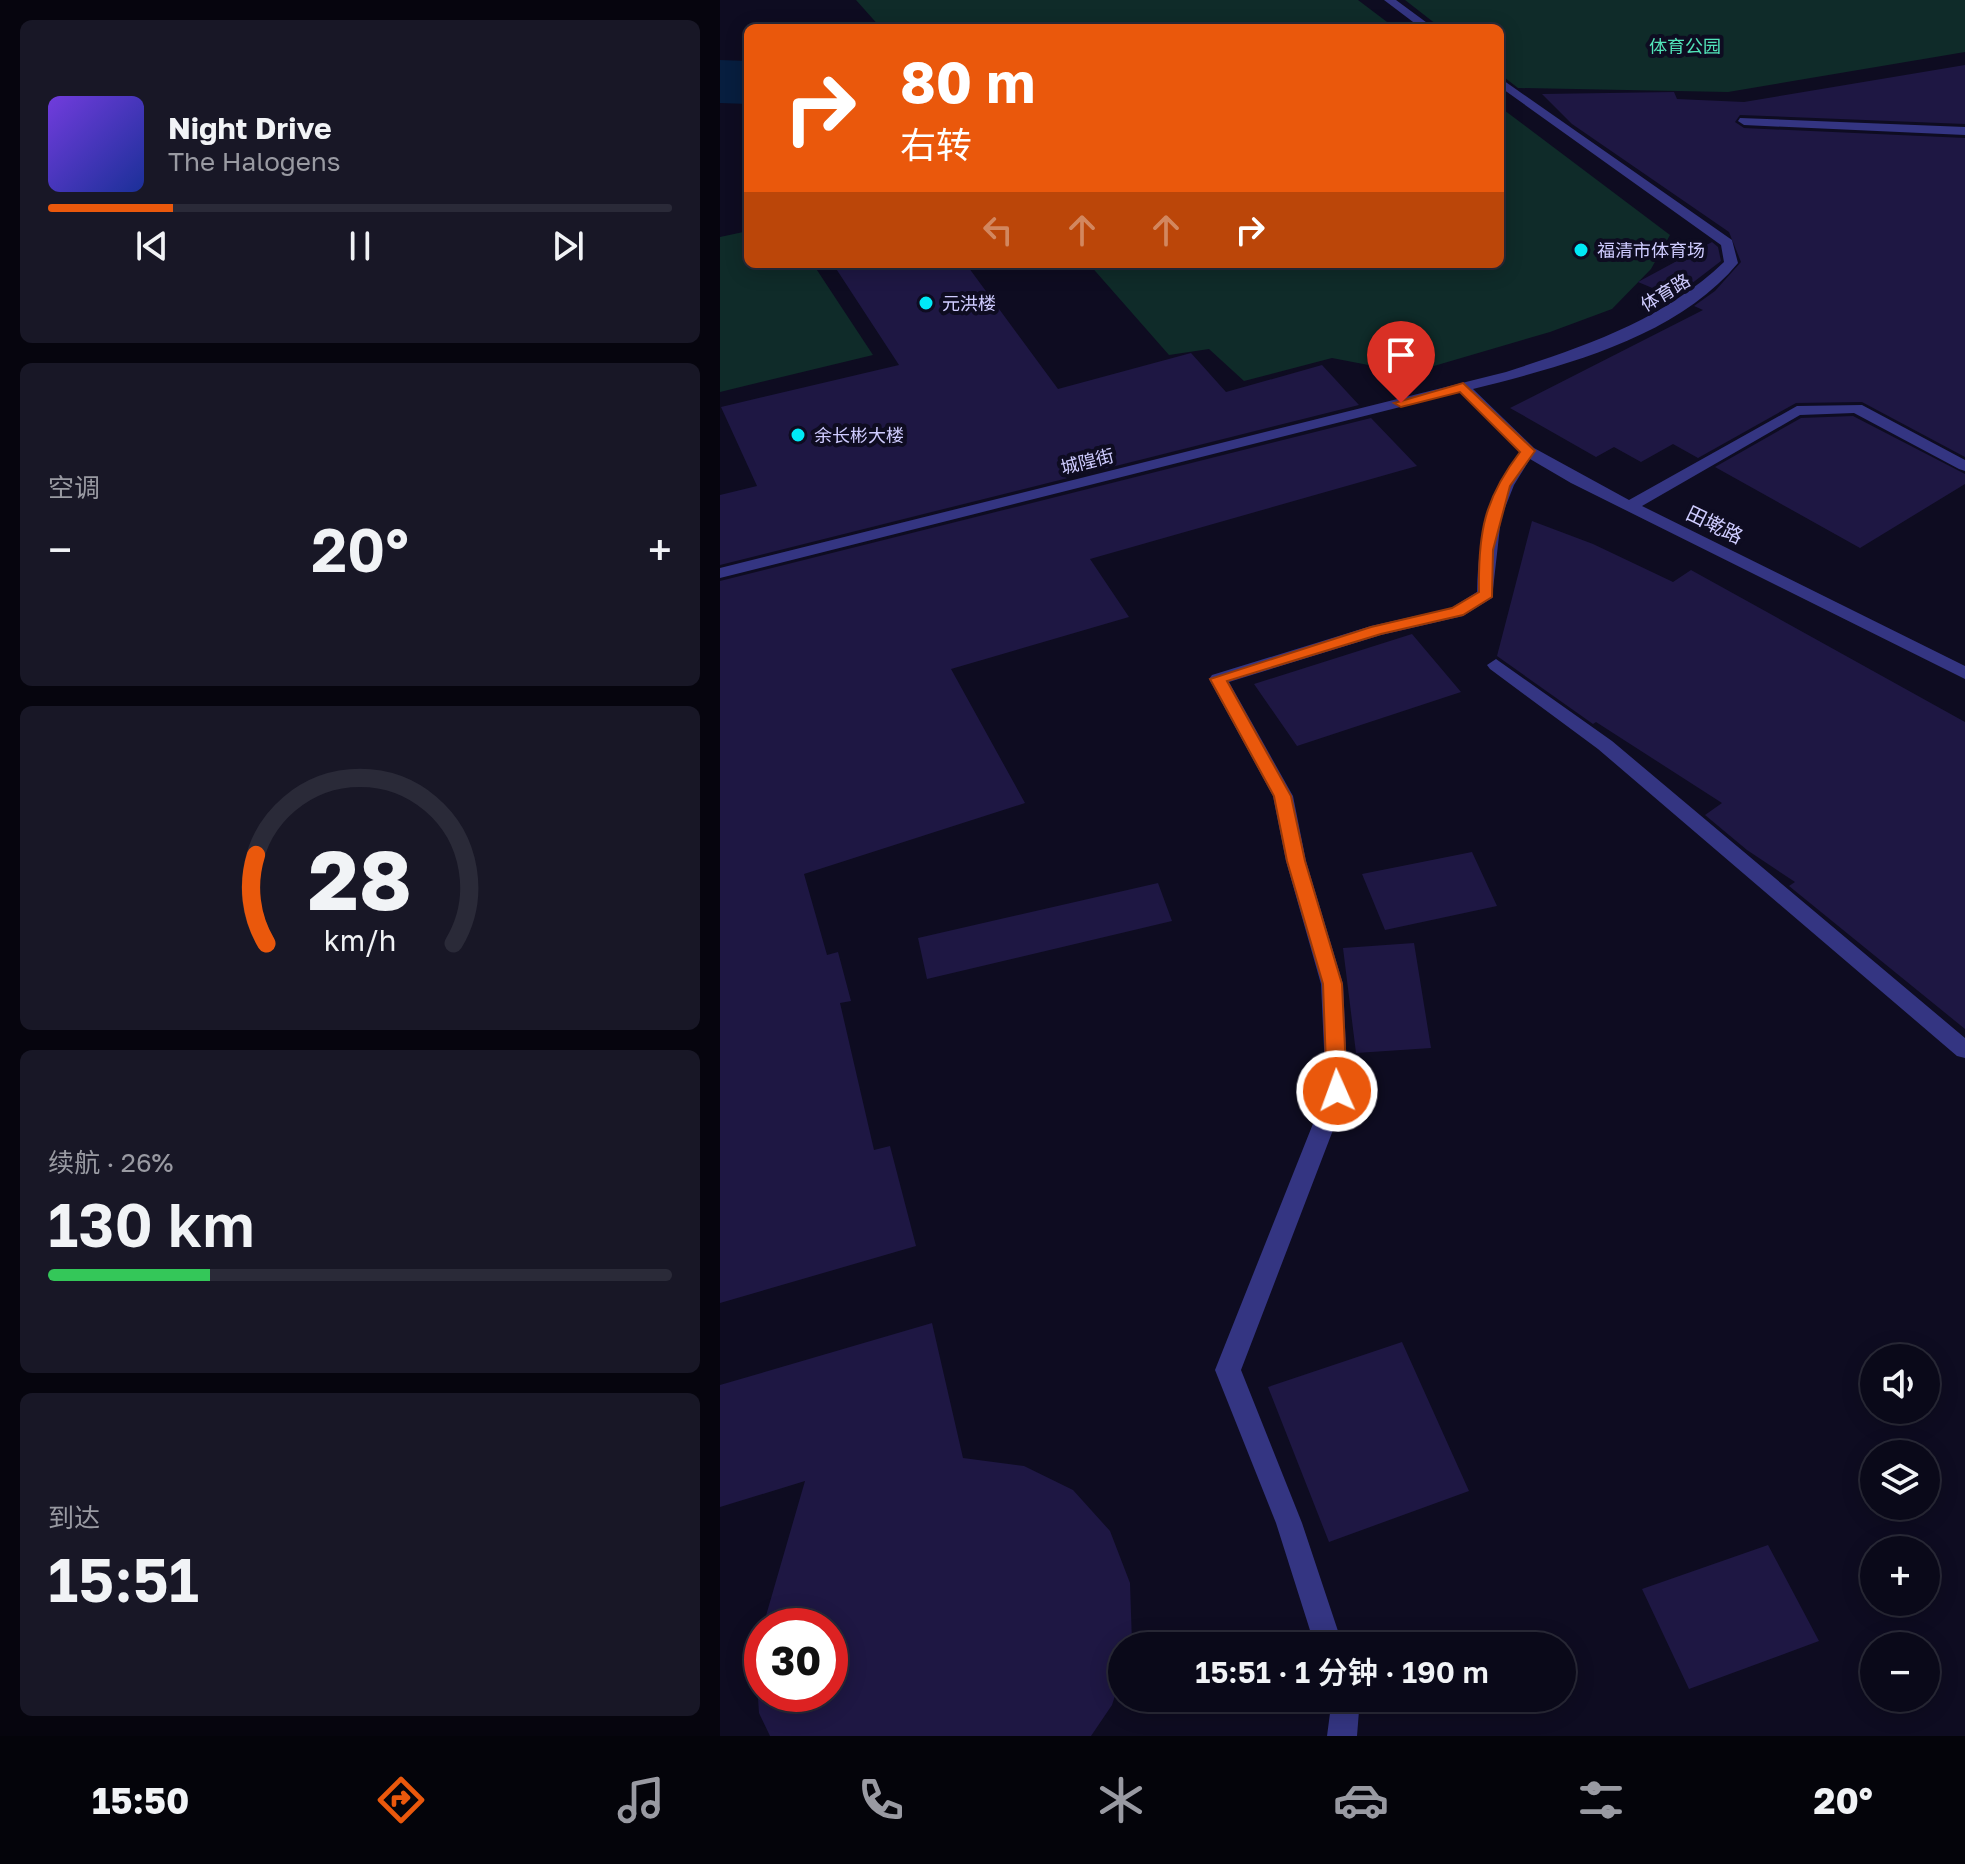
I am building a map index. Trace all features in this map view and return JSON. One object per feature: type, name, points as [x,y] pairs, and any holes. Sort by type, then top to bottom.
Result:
[{"type":"street","points":[[1389,0],[1422,24]]},
{"type":"street","name":"体育路","points":[[1463,387],[1600,346],[1669,314],[1711,284],[1731,263],[1727,243],[1504,85]]},
{"type":"street","points":[[1744,121],[1965,131]]},
{"type":"street","name":"田墘路","points":[[1463,387],[1528,451],[1630,506],[1965,673]]},
{"type":"street","name":"城隍街","points":[[720,573],[1463,387]]},
{"type":"street","points":[[1630,506],[1797,411],[1857,408],[1965,466]]},
{"type":"street","points":[[1324,1632],[1289,1523],[1228,1370],[1284,1220],[1337,1091],[1332,984],[1296,861],[1283,796],[1218,679],[1377,630],[1457,612],[1486,594],[1486,550],[1502,485],[1528,451]]},
{"type":"street","points":[[1496,665],[1605,745],[1965,1050]]},
{"type":"street","points":[[1342,1736],[1345,1712]]},
{"type":"green space","points":[[856,0],[1358,0],[1390,24],[877,24]]},
{"type":"green space","name":"体育公园","points":[[1405,0],[1965,0],[1965,52],[1728,92],[1518,88],[1504,77],[1504,24],[1436,24]]},
{"type":"green space","name":"福清市体育场","points":[[1504,110],[1670,235],[1651,269],[1612,309],[1550,332],[1410,373],[1332,358],[1244,381],[1209,349],[1169,355],[1093,268],[1504,268]]},
{"type":"green space","points":[[744,232],[744,268],[816,268],[873,355],[720,392],[720,237]]},
{"type":"water","points":[[720,60],[744,61],[744,104],[720,103]]},
{"type":"building","points":[[1965,65],[1965,124],[1740,115],[1735,122],[1744,128],[1965,138],[1965,457],[1862,402],[1796,403],[1698,458],[1673,444],[1641,462],[1614,447],[1596,457],[1510,408],[1703,310],[1694,306],[1715,291],[1741,262],[1729,232],[1572,124],[1542,94],[1674,92],[1677,99],[1744,102]]},
{"type":"building","points":[[1712,242],[1718,247],[1721,261],[1674,297],[1638,282]]},
{"type":"building","points":[[836,268],[969,268],[1058,389],[1191,353],[1226,392],[1322,365],[1359,405],[720,565],[720,495],[757,486],[721,407],[899,365]]},
{"type":"building","points":[[1853,416],[1965,474],[1965,484],[1860,548],[1715,467],[1801,418]]},
{"type":"building","points":[[1371,418],[1417,466],[1090,559],[1129,617],[951,669],[1025,803],[804,874],[827,955],[838,952],[851,1001],[840,1003],[874,1150],[890,1146],[916,1246],[720,1303],[720,581]]},
{"type":"building","points":[[1532,521],[1593,544],[1673,582],[1691,570],[1965,722],[1965,1029],[1789,886],[1795,882],[1747,850],[1705,815],[1722,803],[1596,722],[1593,724],[1497,656]]},
{"type":"building","points":[[1412,634],[1461,692],[1297,746],[1254,684]]},
{"type":"building","points":[[1472,852],[1497,906],[1385,930],[1362,874]]},
{"type":"building","points":[[1158,883],[1172,921],[927,979],[918,938]]},
{"type":"building","points":[[1414,943],[1431,1048],[1356,1053],[1343,948]]},
{"type":"building","points":[[932,1323],[963,1458],[1024,1466],[1073,1490],[1110,1531],[1130,1583],[1132,1632],[1108,1632],[1108,1711],[1091,1736],[770,1736],[759,1712],[848,1712],[848,1608],[768,1608],[805,1481],[720,1507],[720,1385]]},
{"type":"building","points":[[1402,1342],[1469,1491],[1329,1542],[1268,1387]]},
{"type":"building","points":[[1768,1545],[1819,1641],[1689,1689],[1642,1589]]},
{"type":"place","name":"福清市体育场","points":[[1581,250]]},
{"type":"place","name":"元洪楼","points":[[926,303]]},
{"type":"place","name":"余长彬大楼","points":[[798,435]]},
{"type":"route","points":[[1337,1091],[1332,984],[1296,861],[1283,796],[1218,679],[1377,630],[1457,612],[1486,594],[1486,550],[1502,485],[1528,451],[1463,387],[1401,403]]}]
